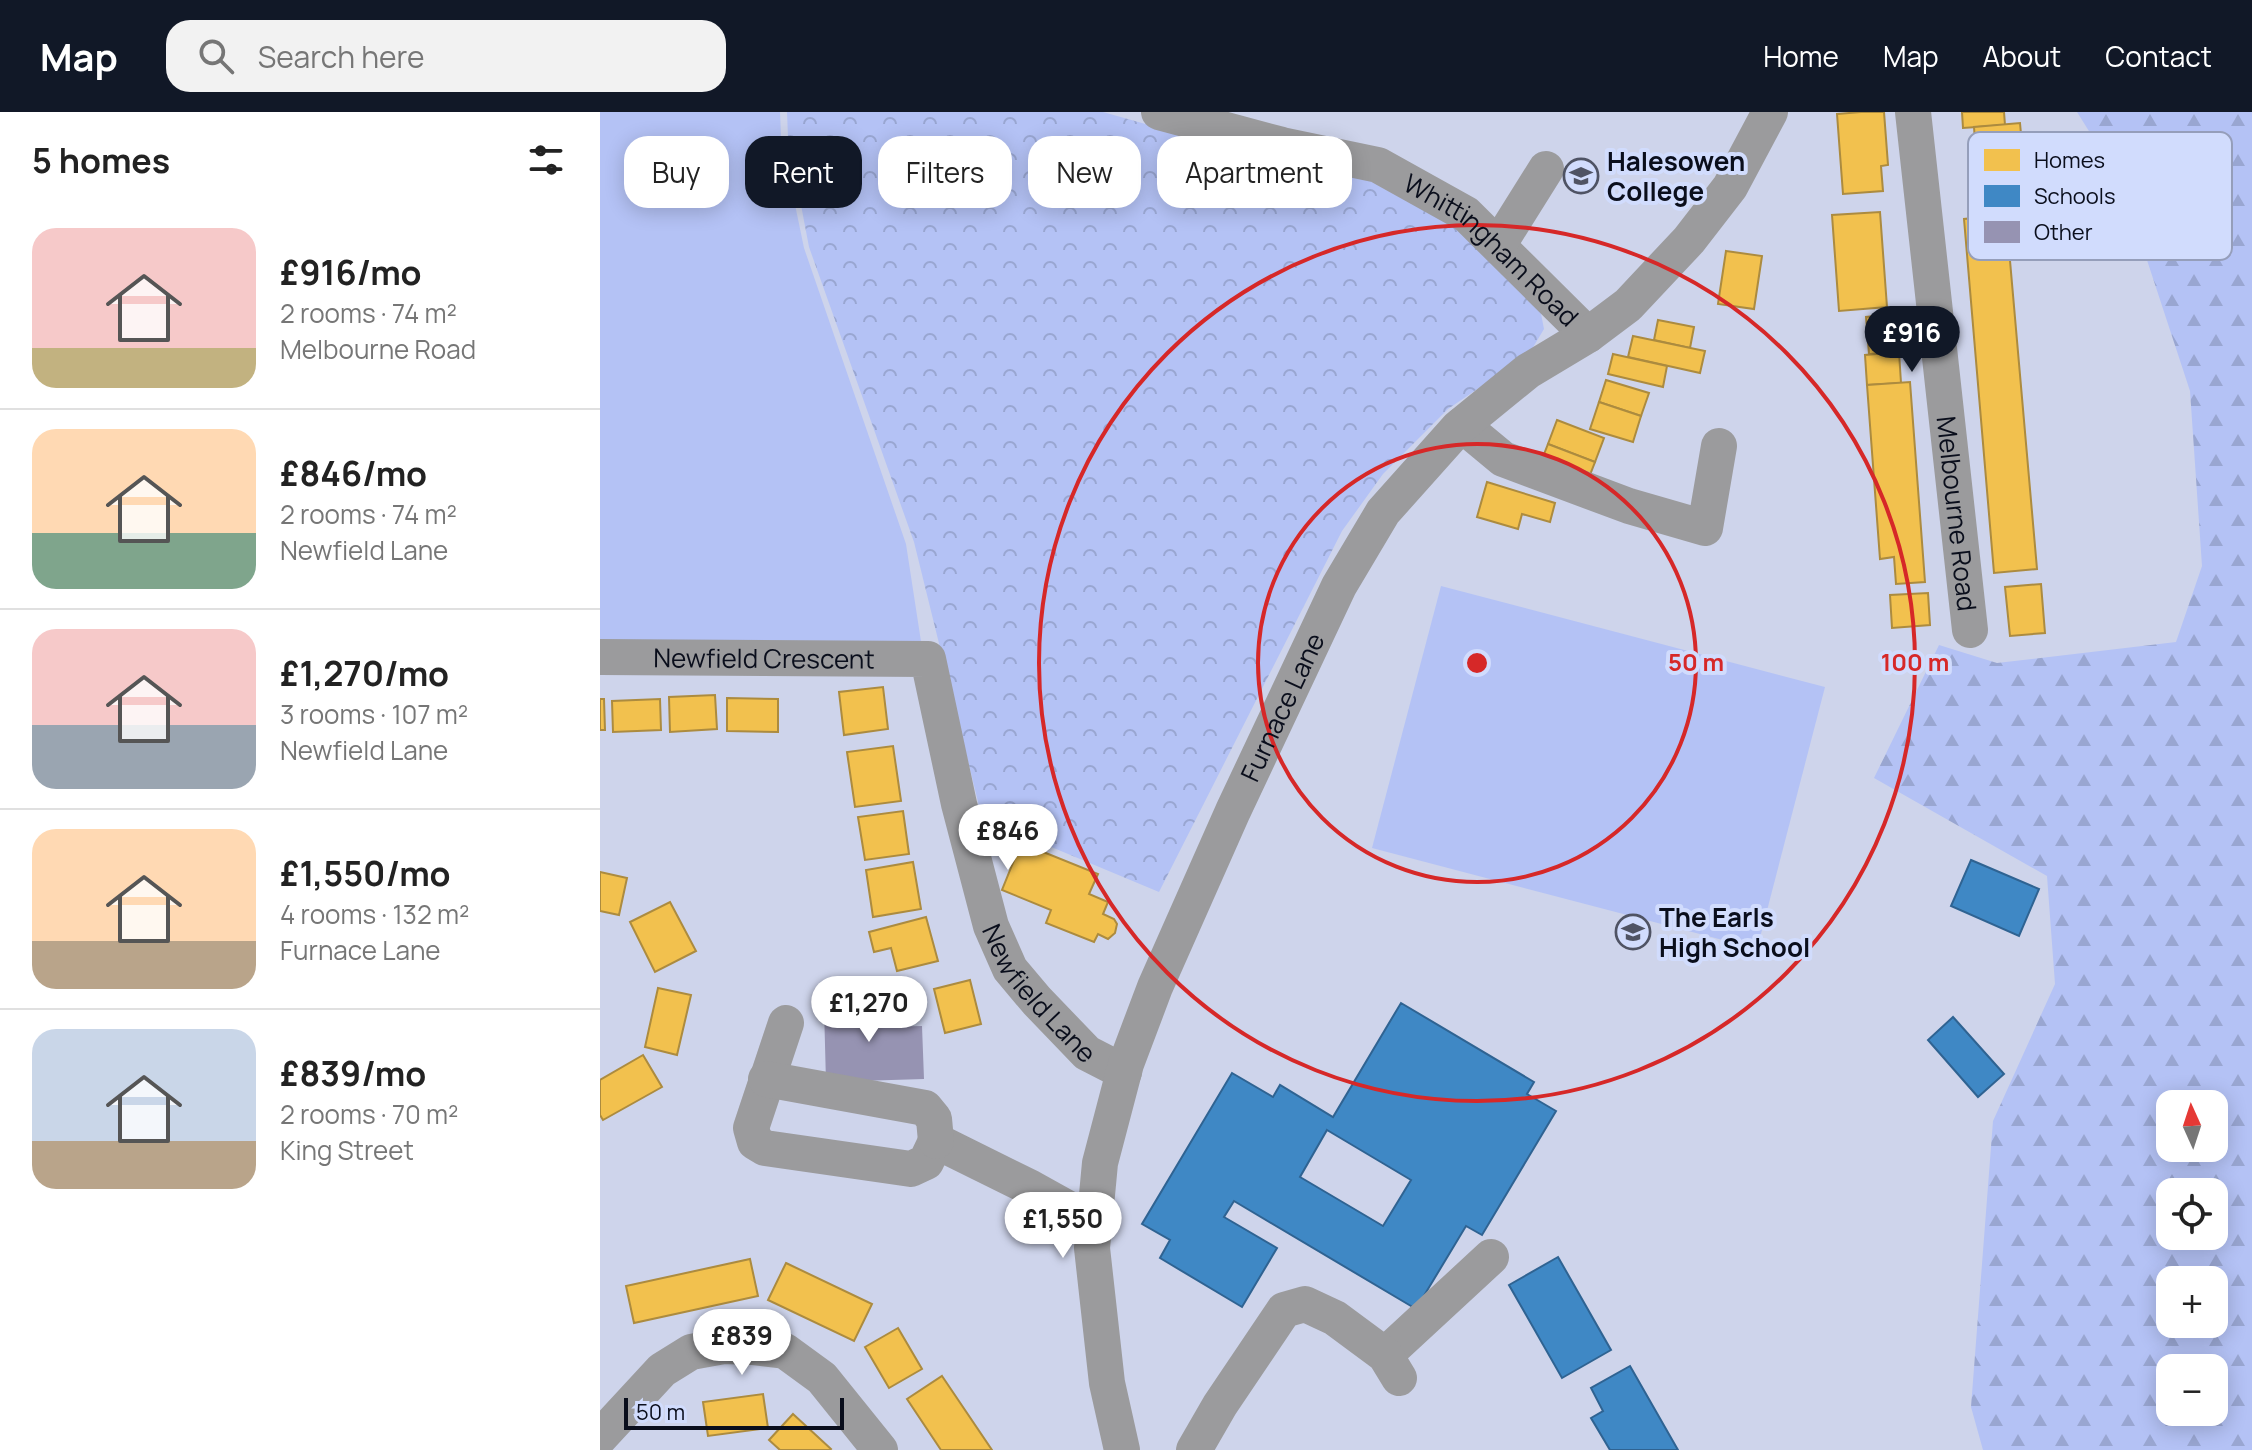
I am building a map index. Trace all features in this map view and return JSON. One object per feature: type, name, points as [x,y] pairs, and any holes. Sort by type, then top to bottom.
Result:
[{"type":"street","name":"Whittingham Road","points":[[1159,112],[1282,145],[1378,165],[1466,214],[1588,335]]},
{"type":"street","name":"Furnace Lane","points":[[1122,1450],[1107,1383],[1092,1248],[1100,1163],[1124,1072],[1155,987],[1233,811],[1339,586],[1383,512],[1462,425],[1528,371],[1588,335],[1628,305],[1689,240],[1730,187],[1770,112]]},
{"type":"street","name":"Melbourne Road","points":[[1913,112],[1970,630]]},
{"type":"street","points":[[1499,244],[1546,169]]},
{"type":"street","points":[[1462,425],[1503,459],[1629,506],[1705,528],[1719,446]]},
{"type":"street","name":"Newfield Crescent","points":[[600,657],[928,659]]},
{"type":"street","name":"Newfield Lane","points":[[928,659],[959,804],[991,926],[1010,969],[1087,1053],[1124,1072]]},
{"type":"street","points":[[766,1079],[925,1108],[934,1119],[936,1141],[926,1162],[911,1169],[765,1148],[755,1142],[751,1128],[766,1079],[786,1023]]},
{"type":"street","points":[[936,1141],[1094,1223]]},
{"type":"street","points":[[1194,1450],[1220,1405],[1284,1310],[1305,1304],[1335,1318],[1392,1366],[1491,1257]]},
{"type":"street","points":[[600,1437],[662,1370],[691,1352],[724,1346],[752,1347],[785,1351],[822,1378],[880,1450]]},
{"type":"green space","points":[[600,112],[780,112],[781,136],[745,136],[745,208],[796,208],[804,248],[906,544],[922,648],[600,644]]},
{"type":"green space","points":[[787,112],[1103,112],[1188,136],[1157,136],[1157,208],[1352,208],[1352,175],[1371,180],[1463,225],[1539,303],[1544,329],[1529,354],[1448,409],[1383,474],[1342,531],[1159,892],[982,818],[914,542],[809,247],[802,208],[862,208],[862,136],[788,136]]},
{"type":"green space","points":[[2077,112],[2252,112],[2252,1450],[1983,1450],[1971,1407],[1993,1121],[2055,984],[2047,876],[1874,778],[1939,645],[1997,663],[2176,642],[2202,566],[2190,391],[2147,260],[2232,260],[2232,132],[2090,132]]},
{"type":"green space","points":[[1441,586],[1825,687],[1757,949],[1372,848]]},
{"type":"building: Homes","points":[[1884,112],[1888,165],[1881,166],[1883,191],[1843,194],[1837,114]]},
{"type":"building: Homes","points":[[1962,112],[2004,112],[2005,125],[1963,128]]},
{"type":"building: Homes","points":[[2020,123],[2021,132],[1974,132],[1974,127]]},
{"type":"building: Homes","points":[[1880,212],[1887,307],[1839,311],[1832,215]]},
{"type":"building: Homes","points":[[1964,219],[1968,219],[1968,260],[2010,260],[2037,569],[1994,573]]},
{"type":"building: Homes","points":[[1726,251],[1762,256],[1754,309],[1718,304]]},
{"type":"building: Homes","points":[[1896,314],[1899,352],[1869,354],[1866,317]]},
{"type":"building: Homes","points":[[1658,320],[1694,327],[1690,348],[1654,340]]},
{"type":"building: Homes","points":[[1633,336],[1705,351],[1700,373],[1628,357]]},
{"type":"building: Homes","points":[[1899,352],[1901,383],[1867,385],[1865,355]]},
{"type":"building: Homes","points":[[1613,354],[1667,366],[1663,387],[1608,374]]},
{"type":"building: Homes","points":[[1606,380],[1649,393],[1641,416],[1599,402]]},
{"type":"building: Homes","points":[[1910,382],[1925,582],[1896,584],[1894,557],[1880,559],[1867,385]]},
{"type":"building: Homes","points":[[1599,402],[1641,416],[1633,442],[1590,429]]},
{"type":"building: Homes","points":[[1557,420],[1604,438],[1595,462],[1548,444]]},
{"type":"building: Homes","points":[[1548,444],[1595,462],[1586,485],[1539,467]]},
{"type":"building: Homes","points":[[1487,482],[1555,503],[1550,522],[1522,514],[1518,529],[1477,517]]},
{"type":"building: Homes","points":[[2041,584],[2045,633],[2010,636],[2005,587]]},
{"type":"building: Homes","points":[[1928,593],[1930,625],[1892,628],[1890,595]]},
{"type":"building: Homes","points":[[883,687],[888,729],[844,735],[839,692]]},
{"type":"building: Homes","points":[[715,695],[717,729],[670,732],[669,697]]},
{"type":"building: Homes","points":[[727,698],[778,699],[778,732],[727,731]]},
{"type":"building: Homes","points":[[600,699],[604,699],[605,730],[600,730]]},
{"type":"building: Homes","points":[[660,699],[661,730],[613,732],[612,701]]},
{"type":"building: Homes","points":[[893,746],[901,801],[855,807],[847,752]]},
{"type":"building: Homes","points":[[903,811],[909,854],[865,860],[858,817]]},
{"type":"building: Homes","points":[[1021,843],[1098,874],[1089,894],[1108,902],[1103,914],[1114,919],[1117,924],[1115,933],[1108,939],[1098,934],[1094,942],[1046,923],[1051,910],[1002,890]]},
{"type":"building: Homes","points":[[913,862],[921,909],[873,917],[866,870]]},
{"type":"building: Homes","points":[[600,872],[627,878],[619,915],[600,911]]},
{"type":"building: Homes","points":[[670,902],[696,951],[655,972],[630,922]]},
{"type":"building: Homes","points":[[926,917],[938,961],[897,971],[891,948],[874,952],[869,932]]},
{"type":"building: Homes","points":[[970,980],[981,1024],[945,1033],[934,989]]},
{"type":"building: Homes","points":[[658,988],[691,995],[677,1055],[645,1047]]},
{"type":"building: Homes","points":[[643,1055],[662,1087],[603,1120],[600,1115],[600,1080]]},
{"type":"building: Homes","points":[[750,1259],[758,1296],[634,1323],[626,1286]]},
{"type":"building: Homes","points":[[786,1263],[872,1304],[854,1341],[768,1300]]},
{"type":"building: Homes","points":[[898,1328],[922,1369],[889,1388],[865,1347]]},
{"type":"building: Homes","points":[[942,1376],[992,1450],[941,1450],[907,1399]]},
{"type":"building: Homes","points":[[763,1394],[768,1428],[708,1436],[703,1402]]},
{"type":"building: Homes","points":[[793,1414],[831,1449],[780,1450],[769,1440]]},
{"type":"building: Schools","points":[[1971,860],[2039,889],[2019,936],[1951,906]]},
{"type":"building: Schools","points":[[1401,1003],[1534,1082],[1527,1094],[1556,1111],[1482,1235],[1466,1226],[1416,1309],[1234,1201],[1224,1217],[1277,1248],[1242,1307],[1160,1258],[1170,1240],[1142,1224],[1232,1073],[1273,1097],[1280,1085],[1333,1117]],"holes":[[[1327,1130],[1411,1180],[1383,1226],[1300,1177]]]},
{"type":"building: Schools","points":[[1953,1017],[2004,1074],[1978,1097],[1928,1040]]},
{"type":"building: Schools","points":[[1558,1257],[1611,1350],[1562,1378],[1509,1285]]},
{"type":"building: Schools","points":[[1630,1366],[1678,1450],[1610,1450],[1591,1418],[1603,1411],[1591,1388]]},
{"type":"building: Other","points":[[848,991],[862,995],[866,1007],[884,1006],[885,1027],[922,1026],[924,1079],[826,1082],[824,1007],[834,1007],[839,995]]},
{"type":"place","name":"Halesowen College","points":[[1581,176]]},
{"type":"place","name":"The Earls High School","points":[[1633,932]]}]
